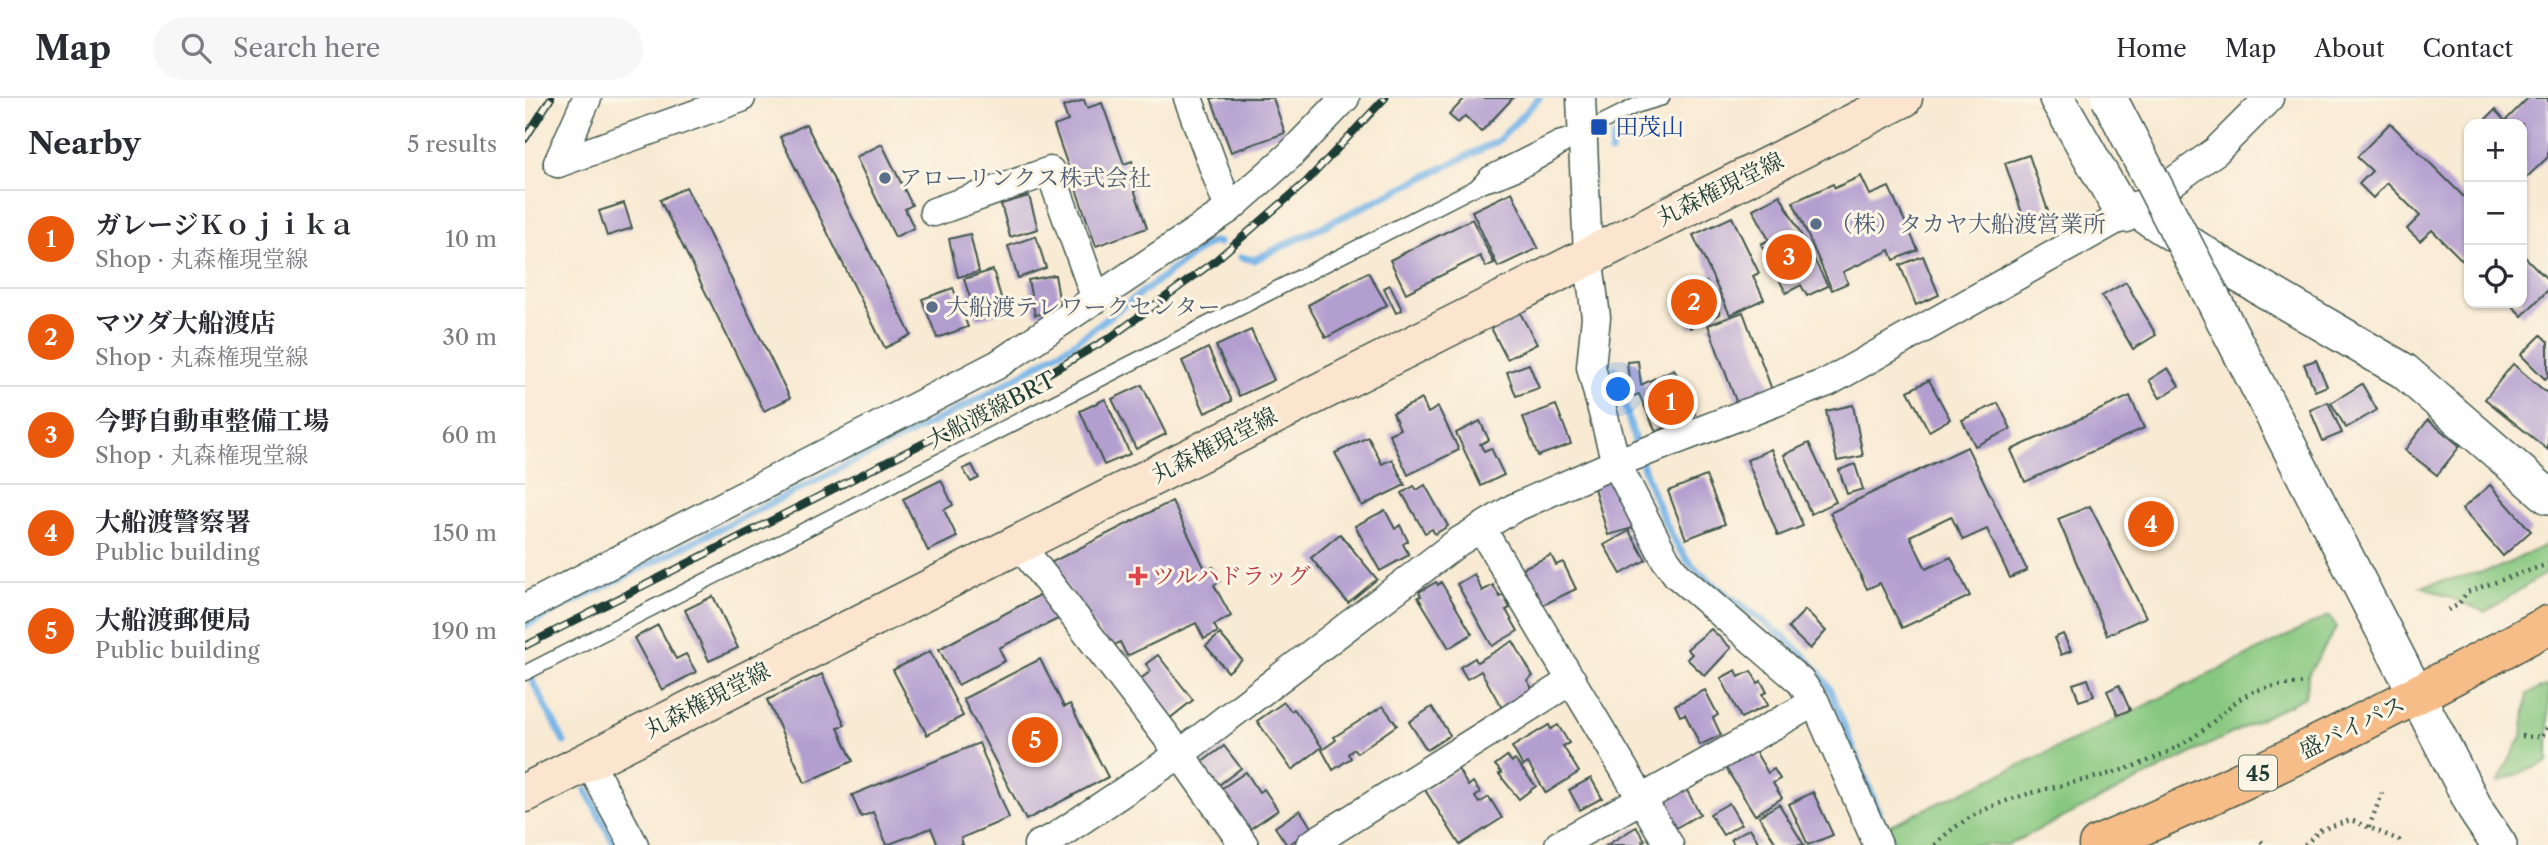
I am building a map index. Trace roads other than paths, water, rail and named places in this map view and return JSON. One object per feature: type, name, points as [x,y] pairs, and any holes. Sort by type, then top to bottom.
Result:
[{"type":"highway","name":"45","points":[[2416,696],[2547,625]]},
{"type":"highway","name":"盛バイパス","points":[[2098,845],[2376,718],[2416,696]]},
{"type":"main road","name":"丸森権現堂線","points":[[525,793],[1903,98]]},
{"type":"street","points":[[587,98],[558,163],[741,98]]},
{"type":"street","points":[[1188,98],[1229,209]]},
{"type":"street","points":[[525,608],[997,365],[1229,209],[1290,155],[1345,98]]},
{"type":"street","points":[[1581,98],[1588,255],[1596,317],[1591,367],[1631,457],[1666,561],[1677,575],[1800,681],[1815,702],[1878,845]]},
{"type":"street","points":[[2057,98],[2130,212],[2404,371],[2548,496]]},
{"type":"street","points":[[2109,98],[2416,696],[2478,814],[2499,845]]},
{"type":"street","points":[[1038,845],[1054,838],[1180,754],[1458,542],[1481,528],[1514,508],[1631,457],[1828,382],[2130,212],[2216,151],[2269,98]]},
{"type":"street","points":[[934,212],[1050,171],[1096,299]]},
{"type":"street","points":[[1481,528],[1669,845]]},
{"type":"street","points":[[1019,544],[1180,754],[1244,845]]},
{"type":"street","points":[[1310,845],[1572,680]]},
{"type":"street","points":[[1559,845],[1642,796],[1815,702]]},
{"type":"street","points":[[588,760],[634,845]]},
{"type":"lane","name":"大船渡線BRT","points":[[525,673],[1476,187],[1493,183],[1560,150],[1583,132],[1639,102],[1662,98]]},
{"type":"waterway","points":[[1241,257],[1254,260],[1498,141],[1539,98]]},
{"type":"waterway","points":[[1611,152],[1614,137]]},
{"type":"waterway","points":[[525,626],[983,397],[1071,345],[1206,245],[1219,243]]},
{"type":"waterway","points":[[1615,369],[1637,449]]},
{"type":"waterway","points":[[1641,460],[1663,516],[1685,557],[1710,581],[1801,652],[1829,688],[1892,845]]},
{"type":"waterway","points":[[532,680],[564,742]]},
{"type":"waterway","points":[[586,790],[615,845]]},
{"type":"railway","points":[[525,139],[551,98]]},
{"type":"railway","points":[[525,646],[965,422],[1111,337],[1216,260],[1306,182],[1385,98]]},
{"type":"place","name":"田茂山","points":[[1599,127]]},
{"type":"place","name":"アローリンクス株式会社","points":[[885,178]]},
{"type":"place","name":"（株）タカヤ大船渡営業所","points":[[1816,224]]},
{"type":"place","name":"今野自動車整備工場","points":[[1789,257]]},
{"type":"place","name":"マツダ大船渡店","points":[[1694,302]]},
{"type":"place","name":"大船渡テレワークセンター","points":[[932,307]]},
{"type":"place","name":"ガレージＫｏｊｉｋａ","points":[[1671,402]]},
{"type":"place","name":"大船渡警察署","points":[[2151,524]]},
{"type":"place","name":"ツルハドラッグ","points":[[1138,576]]},
{"type":"place","name":"大船渡郵便局","points":[[1035,740]]}]
